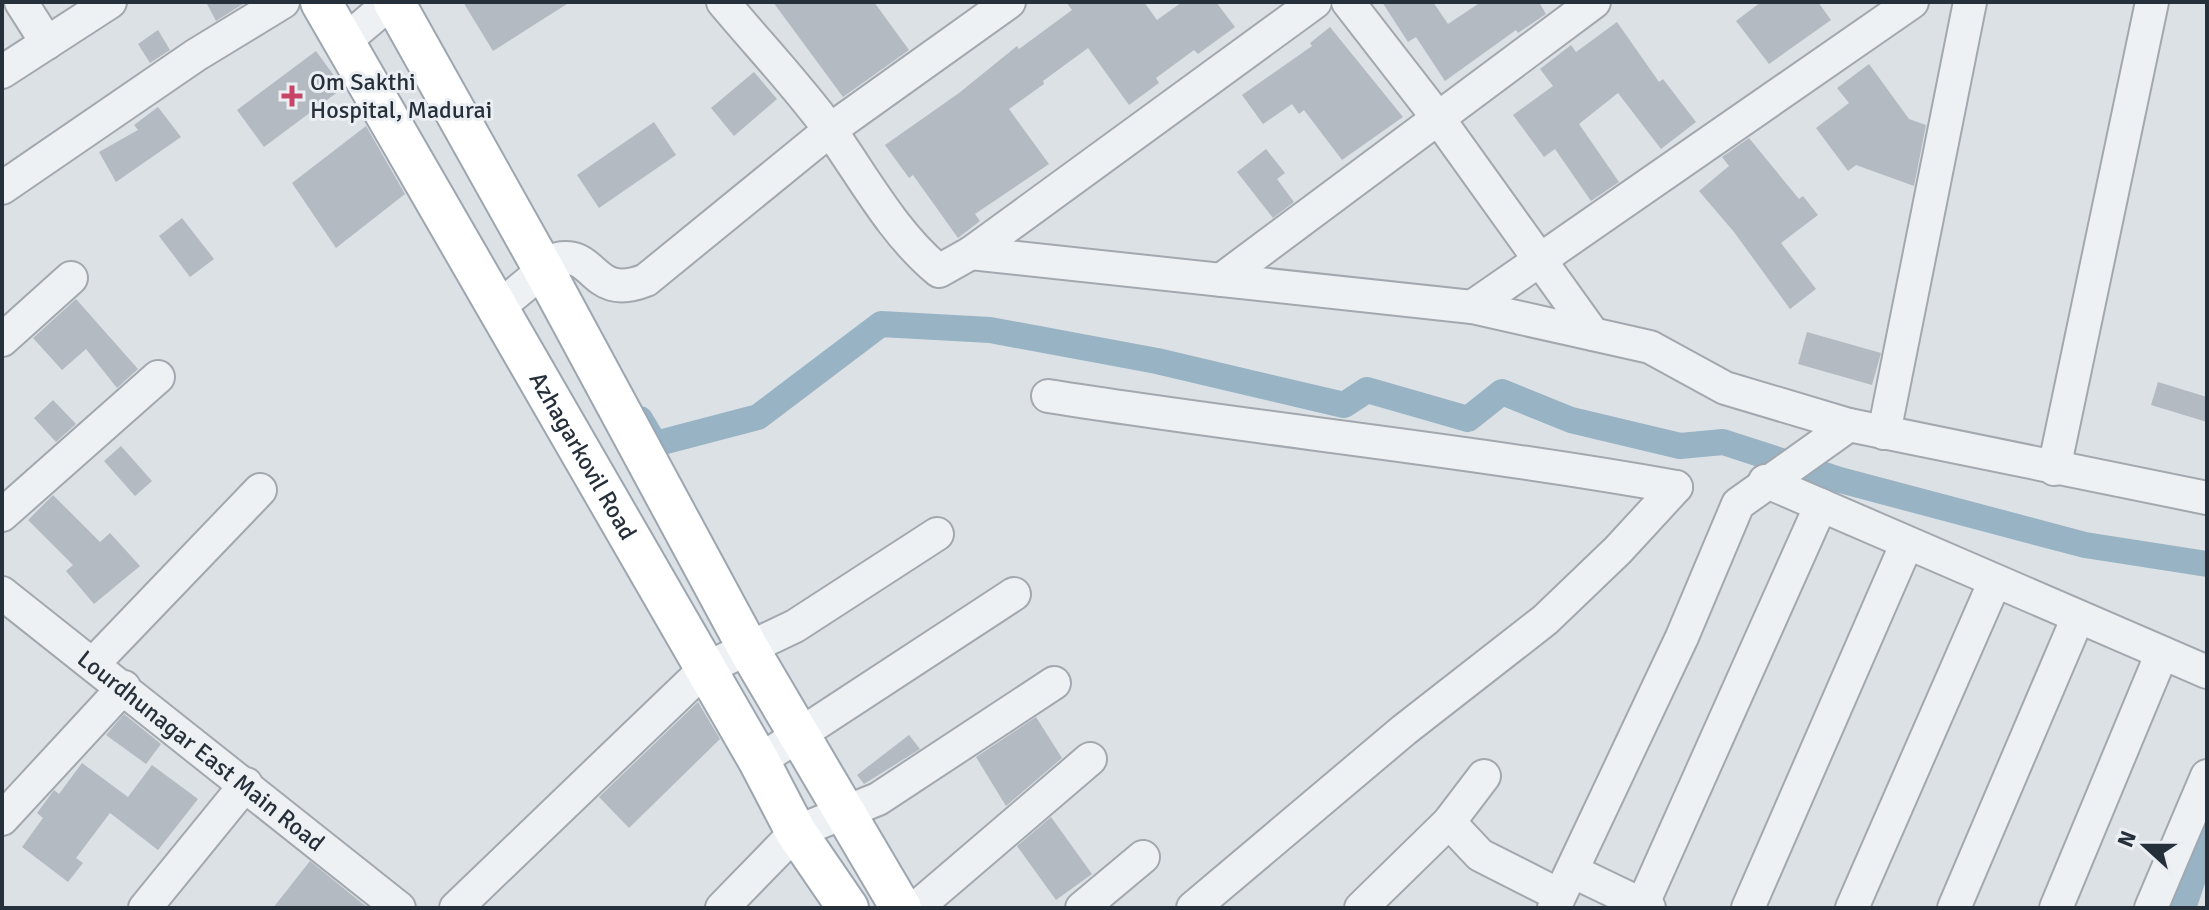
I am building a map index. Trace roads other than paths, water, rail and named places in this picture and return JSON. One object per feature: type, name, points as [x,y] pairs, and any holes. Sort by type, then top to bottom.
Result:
[{"type":"main road","name":"Azhagarkovil Road","points":[[321,2],[759,761],[796,832],[848,908]]},
{"type":"main road","name":"Azhagarkovil Road","points":[[392,2],[551,264],[675,515],[748,648],[801,733],[901,908]]},
{"type":"main road","points":[[629,535],[675,515]]},
{"type":"street","points":[[21,2],[47,43]]},
{"type":"street","points":[[2,72],[110,2]]},
{"type":"street","points":[[2,188],[196,55],[283,2]]},
{"type":"street","points":[[345,41],[392,2]]},
{"type":"street","points":[[723,2],[830,130],[859,177],[919,256],[939,271],[971,253],[1315,2]]},
{"type":"street","points":[[499,307],[551,264],[578,260],[605,283],[624,289],[646,280],[830,130],[1009,2]]},
{"type":"street","points":[[1348,2],[1438,118],[1593,334]]},
{"type":"street","points":[[1221,280],[1594,2]]},
{"type":"street","points":[[1472,307],[1912,2]]},
{"type":"street","points":[[1884,433],[1970,2]]},
{"type":"street","points":[[2054,469],[2152,2]]},
{"type":"street","points":[[971,253],[1472,307],[1650,347],[1725,388],[1849,425],[2207,498]]},
{"type":"street","points":[[2,340],[71,278]]},
{"type":"street","points":[[2,515],[158,377]]},
{"type":"street","points":[[1048,396],[1216,422],[1536,463],[1676,487],[1618,550],[1545,620],[1404,730],[1193,908]]},
{"type":"street","points":[[1562,891],[1682,637],[1738,504],[1784,468],[1849,425]]},
{"type":"street","points":[[1784,468],[1821,505],[2207,672]]},
{"type":"street","points":[[94,663],[260,490]]},
{"type":"street","points":[[1449,822],[1480,855],[1562,891],[1644,907],[1821,505]]},
{"type":"street","points":[[456,908],[705,669],[829,605],[937,534]]},
{"type":"street","points":[[1748,908],[1907,543]]},
{"type":"street","points":[[1852,908],[1995,581]]},
{"type":"street","name":"Lourdhunagar East Main Road","points":[[2,593],[399,908]]},
{"type":"street","points":[[759,761],[1014,594]]},
{"type":"street","points":[[1954,908],[2078,617]]},
{"type":"street","points":[[2056,908],[2162,653]]},
{"type":"street","points":[[722,908],[796,832],[878,799],[1054,683]]},
{"type":"street","points":[[2,819],[124,687]]},
{"type":"street","points":[[916,908],[1090,759]]},
{"type":"street","points":[[1361,908],[1449,822],[1484,776]]},
{"type":"street","points":[[2151,908],[2207,776]]},
{"type":"street","points":[[145,908],[246,784]]},
{"type":"street","points":[[1082,908],[1143,857]]},
{"type":"waterway","points":[[640,419],[655,444],[758,417],[881,324],[990,330],[1157,361],[1344,405],[1367,390],[1468,419],[1502,392],[1571,420],[1680,446],[1723,442],[1840,480],[2085,545],[2207,564]]},
{"type":"waterway","points":[[2183,908],[2207,837]]},
{"type":"place","name":"Om Sakthi Hospital, Madurai","points":[[292,96]]}]
